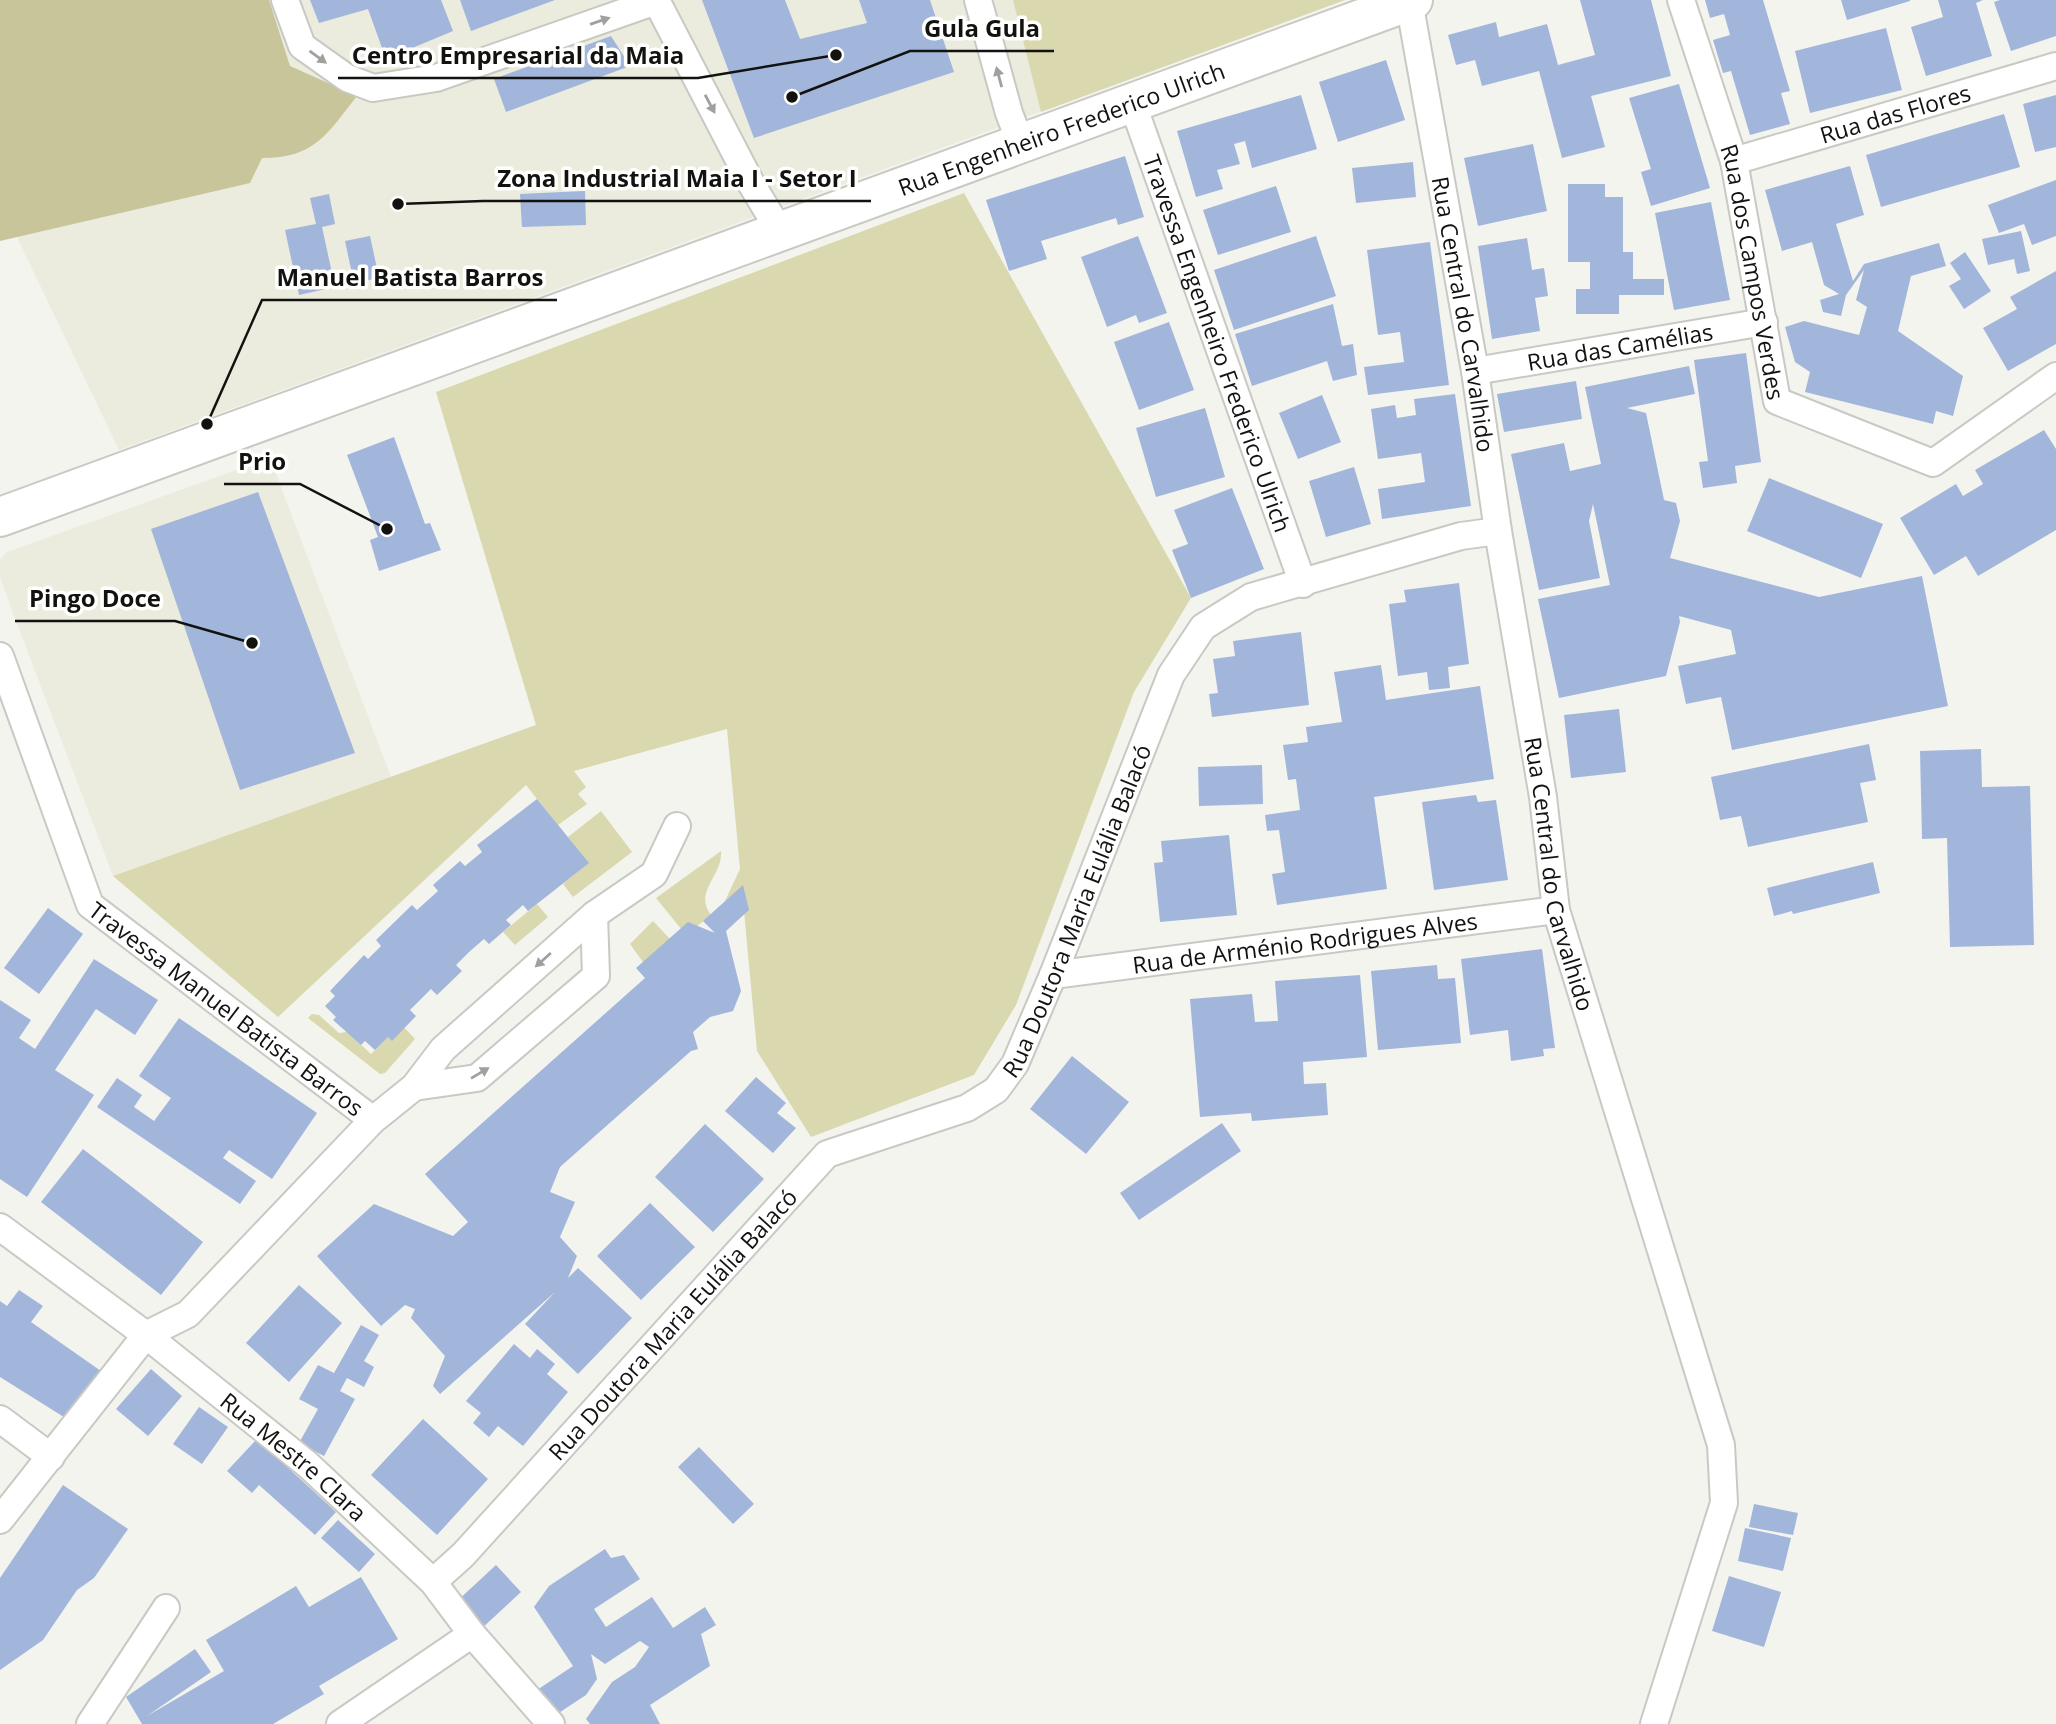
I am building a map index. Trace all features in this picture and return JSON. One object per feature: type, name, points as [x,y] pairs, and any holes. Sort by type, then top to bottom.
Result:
[{"type":"main road","name":"Rua Engenheiro Frederico Ulrich","points":[[0,517],[1411,1]]},
{"type":"street","points":[[285,0],[302,46],[347,78],[373,88],[436,78],[656,1],[752,185],[779,230]]},
{"type":"street","points":[[978,0],[1009,113],[1020,142]]},
{"type":"street","name":"Rua dos Campos Verdes","points":[[1681,0],[1734,160],[1777,401],[1933,463],[2056,376]]},
{"type":"street","name":"Rua Central do Carvalhido","points":[[1411,1],[1475,371],[1498,531],[1543,797],[1556,910],[1721,1445],[1724,1503],[1654,1724]]},
{"type":"street","name":"Rua das Flores","points":[[1734,160],[2056,66]]},
{"type":"street","name":"Travessa Engenheiro Frederico Ulrich","points":[[1132,102],[1303,584]]},
{"type":"street","name":"Rua das Camélias","points":[[1475,371],[1764,322]]},
{"type":"street","name":"Rua Doutora Maria Eulália Balacó","points":[[433,1582],[463,1555],[827,1154],[967,1108],[996,1090],[1015,1064],[1053,975],[1171,675],[1203,627],[1251,597],[1461,536],[1498,531]]},
{"type":"street","name":"Travessa Manuel Batista Barros","points":[[0,656],[90,905],[373,1120]]},
{"type":"street","points":[[0,1520],[146,1335],[188,1314],[373,1120],[414,1087],[443,1049],[594,915],[654,874],[677,827]]},
{"type":"street","name":"Rua de Arménio Rodrigues Alves","points":[[1053,975],[1556,910]]},
{"type":"street","points":[[414,1087],[477,1078],[596,976],[594,915]]},
{"type":"street","name":"Rua Mestre Clara","points":[[0,1227],[146,1335],[307,1464],[433,1582],[472,1634],[551,1724]]},
{"type":"street","points":[[0,1419],[51,1457]]},
{"type":"street","points":[[90,1724],[166,1608]]},
{"type":"street","points":[[340,1724],[472,1634]]},
{"type":"shaded area","points":[[0,0],[1345,0],[119,450],[13,229],[0,178]]},
{"type":"shaded area","points":[[0,0],[269,0],[290,66],[357,96],[318,141],[295,154],[262,158],[250,183],[0,241]]},
{"type":"shaded area","points":[[1013,0],[1345,0],[1041,112]]},
{"type":"shaded area","points":[[964,193],[1191,598],[1134,692],[1016,1005],[974,1075],[811,1137],[757,1051],[742,890],[725,901],[740,869],[727,729],[574,771],[586,787],[578,794],[587,804],[558,825],[526,785],[278,1017],[113,876],[536,725],[436,392]]},
{"type":"shaded area","points":[[270,458],[391,777],[113,876],[11,608],[0,577],[0,560],[7,552]]},
{"type":"shaded area","points":[[601,811],[632,852],[573,897],[563,884],[588,863],[568,837]]},
{"type":"shaded area","points":[[721,851],[718,868],[705,898],[711,915],[686,935],[656,898]]},
{"type":"shaded area","points":[[537,904],[548,917],[515,945],[503,932]]},
{"type":"shaded area","points":[[653,921],[673,942],[645,965],[630,944]]},
{"type":"shaded area","points":[[312,1014],[319,1015],[339,1033],[347,1032],[371,1054],[401,1024],[415,1039],[385,1073],[380,1074],[308,1018]]},
{"type":"building","points":[[310,0],[441,0],[453,31],[386,59],[368,9],[319,23]]},
{"type":"building","points":[[460,0],[555,0],[471,31]]},
{"type":"building","points":[[702,0],[785,0],[800,39],[867,23],[859,0],[930,0],[954,72],[754,138]]},
{"type":"building","points":[[1580,0],[1651,0],[1671,76],[1591,96],[1605,147],[1562,158],[1539,71],[1482,86],[1475,60],[1456,65],[1448,35],[1496,22],[1499,37],[1547,24],[1558,65],[1595,55]]},
{"type":"building","points":[[1705,0],[1763,0],[1790,91],[1781,93],[1790,124],[1750,135],[1731,71],[1723,73],[1713,40],[1730,35],[1724,14],[1710,18]]},
{"type":"building","points":[[1841,0],[1910,0],[1910,1],[1847,20]]},
{"type":"building","points":[[1938,0],[1983,0],[1976,3],[1992,56],[1926,76],[1911,27],[1943,17]]},
{"type":"building","points":[[2056,0],[2056,36],[2011,51],[1994,2]]},
{"type":"building","points":[[1886,28],[1902,90],[1810,113],[1795,51]]},
{"type":"building","points":[[611,36],[630,66],[506,112],[494,79]]},
{"type":"building","points":[[1386,60],[1405,120],[1338,142],[1319,82]]},
{"type":"building","points":[[1679,84],[1710,188],[1651,206],[1641,172],[1651,169],[1629,98]]},
{"type":"building","points":[[1301,95],[1317,149],[1252,168],[1245,141],[1234,144],[1240,164],[1217,170],[1223,189],[1196,197],[1177,131]]},
{"type":"building","points":[[2056,95],[2056,147],[2035,152],[2023,104]]},
{"type":"building","points":[[2004,114],[2020,167],[1881,207],[1866,155]]},
{"type":"building","points":[[1533,144],[1547,211],[1478,226],[1464,158]]},
{"type":"building","points":[[1125,156],[1144,217],[1118,225],[1116,218],[1041,241],[1047,259],[1009,271],[986,200]]},
{"type":"building","points":[[1413,162],[1416,197],[1356,203],[1352,168]]},
{"type":"building","points":[[1850,166],[1864,215],[1836,224],[1853,281],[1864,264],[1939,243],[1946,266],[1911,276],[1898,331],[1963,376],[1953,416],[1936,411],[1933,424],[1805,392],[1810,372],[1795,362],[1785,327],[1804,321],[1859,335],[1867,307],[1856,300],[1864,270],[1846,295],[1841,316],[1823,312],[1820,300],[1839,294],[1824,285],[1812,242],[1782,251],[1765,190]]},
{"type":"building","points":[[2056,180],[2056,236],[2032,245],[2024,224],[1999,233],[1988,205]]},
{"type":"building","points":[[1568,184],[1605,184],[1605,197],[1623,197],[1623,252],[1633,252],[1633,279],[1664,279],[1664,295],[1619,295],[1619,314],[1576,314],[1576,289],[1590,289],[1590,262],[1568,262]]},
{"type":"building","points":[[1276,186],[1291,232],[1218,255],[1203,210]]},
{"type":"building","points":[[585,191],[586,225],[522,227],[520,194]]},
{"type":"building","points":[[329,194],[335,224],[322,227],[335,287],[299,295],[285,230],[316,224],[310,198]]},
{"type":"building","points":[[1711,202],[1730,300],[1674,310],[1655,213]]},
{"type":"building","points":[[2021,231],[2030,271],[2017,274],[2014,259],[1988,265],[1982,239]]},
{"type":"building","points":[[370,236],[379,278],[354,283],[345,241]]},
{"type":"building","points":[[1138,236],[1167,313],[1139,323],[1136,315],[1107,327],[1081,257]]},
{"type":"building","points":[[1316,236],[1336,296],[1234,330],[1214,270]]},
{"type":"building","points":[[1527,238],[1532,270],[1544,268],[1548,296],[1535,298],[1540,331],[1492,339],[1478,246]]},
{"type":"building","points":[[1430,242],[1449,385],[1368,395],[1364,367],[1404,362],[1400,332],[1378,335],[1367,250]]},
{"type":"building","points":[[1965,252],[1991,291],[1964,309],[1949,286],[1961,279],[1950,263]]},
{"type":"building","points":[[2056,271],[2056,344],[2008,371],[1983,328],[2017,309],[2010,297]]},
{"type":"building","points":[[1333,304],[1342,346],[1353,344],[1357,375],[1333,381],[1327,361],[1252,386],[1235,334]]},
{"type":"building","points":[[1169,322],[1194,390],[1139,410],[1114,342]]},
{"type":"building","points":[[1746,353],[1761,462],[1735,466],[1737,483],[1703,488],[1699,462],[1708,461],[1694,360]]},
{"type":"building","points":[[1689,366],[1695,394],[1627,408],[1646,413],[1664,500],[1676,503],[1680,521],[1670,558],[1819,597],[1922,576],[1948,706],[1732,750],[1721,697],[1686,704],[1678,666],[1736,654],[1731,630],[1679,616],[1680,622],[1666,676],[1559,698],[1538,599],[1610,585],[1593,504],[1589,521],[1600,578],[1539,590],[1511,454],[1564,443],[1570,471],[1601,464],[1585,387]]},
{"type":"building","points":[[1576,381],[1582,419],[1504,432],[1497,394]]},
{"type":"building","points":[[1455,394],[1471,506],[1382,519],[1378,489],[1425,482],[1421,453],[1378,459],[1371,409],[1395,405],[1397,418],[1416,415],[1414,399]]},
{"type":"building","points":[[1322,395],[1341,442],[1298,459],[1279,413]]},
{"type":"building","points":[[1205,408],[1225,477],[1156,497],[1136,428]]},
{"type":"building","points":[[2044,430],[2056,449],[2056,530],[1978,576],[1966,556],[1934,575],[1900,518],[1956,484],[1963,496],[1983,484],[1975,470]]},
{"type":"building","points":[[394,437],[425,524],[430,523],[441,550],[379,571],[370,540],[378,537],[347,455]]},
{"type":"building","points":[[1354,467],[1371,524],[1326,537],[1309,481]]},
{"type":"building","points":[[1769,478],[1883,524],[1861,578],[1747,531]]},
{"type":"building","points":[[1232,488],[1264,569],[1191,598],[1172,550],[1188,544],[1174,510]]},
{"type":"building","points":[[258,492],[355,753],[240,790],[151,529]]},
{"type":"building","points":[[1459,583],[1469,664],[1448,667],[1450,688],[1429,690],[1427,672],[1398,676],[1389,604],[1406,602],[1404,590]]},
{"type":"building","points":[[1301,632],[1309,705],[1212,717],[1209,694],[1218,693],[1213,659],[1235,656],[1233,641]]},
{"type":"building","points":[[1381,665],[1386,700],[1480,686],[1494,779],[1374,797],[1387,889],[1277,905],[1272,874],[1285,872],[1279,830],[1267,831],[1265,815],[1300,810],[1296,779],[1288,780],[1283,745],[1308,742],[1306,727],[1342,722],[1334,672]]},
{"type":"building","points":[[1619,709],[1626,772],[1571,778],[1564,715]]},
{"type":"building","points":[[1869,744],[1876,780],[1860,783],[1868,822],[1748,847],[1741,816],[1720,820],[1711,777]]},
{"type":"building","points":[[1981,749],[1982,787],[2030,786],[2034,945],[1950,947],[1947,838],[1922,839],[1920,751]]},
{"type":"building","points":[[1262,765],[1263,804],[1199,806],[1198,767]]},
{"type":"building","points":[[1476,795],[1478,802],[1496,800],[1508,880],[1434,890],[1422,802]]},
{"type":"building","points":[[537,799],[589,863],[528,911],[523,905],[506,920],[511,925],[489,944],[484,939],[469,952],[456,965],[462,971],[437,995],[431,989],[410,1010],[416,1016],[392,1041],[388,1037],[375,1050],[365,1041],[361,1045],[333,1020],[336,1017],[325,1006],[335,996],[330,991],[364,955],[368,959],[381,946],[376,940],[412,905],[417,910],[438,891],[433,885],[460,861],[465,866],[482,852],[477,845]]},
{"type":"building","points":[[1229,835],[1237,915],[1160,922],[1154,863],[1163,862],[1161,841]]},
{"type":"building","points":[[1873,862],[1880,893],[1774,916],[1767,888]]},
{"type":"building","points":[[743,885],[749,910],[726,931],[741,991],[733,1011],[710,1017],[693,1032],[698,1049],[691,1051],[560,1167],[550,1192],[575,1202],[560,1237],[577,1256],[568,1278],[578,1268],[632,1318],[578,1374],[525,1324],[555,1292],[440,1394],[433,1386],[445,1356],[411,1318],[415,1309],[405,1305],[381,1326],[317,1256],[374,1204],[453,1236],[468,1222],[425,1174],[645,978],[636,968],[688,922],[715,933],[703,921]]},
{"type":"building","points":[[48,908],[83,934],[39,994],[4,968]]},
{"type":"building","points":[[1542,949],[1555,1048],[1543,1049],[1544,1056],[1511,1061],[1508,1030],[1470,1035],[1461,959]]},
{"type":"building","points":[[94,959],[158,1000],[135,1035],[96,1009],[55,1070],[94,1095],[27,1197],[0,1179],[0,1000],[31,1020],[19,1038],[35,1049]]},
{"type":"building","points":[[1437,965],[1438,979],[1455,978],[1461,1043],[1378,1050],[1371,971]]},
{"type":"building","points":[[1360,975],[1367,1057],[1303,1062],[1304,1084],[1326,1083],[1328,1115],[1252,1121],[1251,1113],[1200,1117],[1190,999],[1252,994],[1255,1022],[1278,1021],[1275,981]]},
{"type":"building","points":[[179,1018],[317,1113],[272,1179],[229,1150],[223,1158],[256,1181],[240,1204],[97,1107],[117,1078],[142,1095],[134,1107],[154,1121],[171,1098],[139,1076]]},
{"type":"building","points":[[1072,1056],[1129,1102],[1086,1154],[1030,1109]]},
{"type":"building","points":[[756,1077],[786,1103],[777,1113],[796,1128],[773,1153],[725,1111]]},
{"type":"building","points":[[1222,1123],[1241,1151],[1139,1220],[1120,1193]]},
{"type":"building","points":[[705,1124],[764,1179],[713,1232],[655,1177]]},
{"type":"building","points":[[83,1149],[203,1242],[161,1295],[41,1202]]},
{"type":"building","points":[[650,1203],[695,1247],[641,1300],[597,1256]]},
{"type":"building","points":[[299,1285],[342,1323],[289,1382],[246,1343]]},
{"type":"building","points":[[19,1290],[43,1306],[31,1322],[101,1371],[67,1419],[0,1377],[0,1301],[7,1306]]},
{"type":"building","points":[[361,1325],[379,1335],[364,1361],[374,1367],[364,1387],[347,1378],[340,1391],[355,1399],[324,1456],[299,1443],[318,1409],[299,1399],[318,1365],[334,1373]]},
{"type":"building","points":[[514,1344],[530,1358],[537,1349],[555,1364],[547,1374],[568,1392],[523,1446],[498,1426],[489,1437],[473,1423],[481,1413],[466,1401]]},
{"type":"building","points":[[151,1369],[182,1396],[148,1436],[116,1409]]},
{"type":"building","points":[[199,1407],[228,1427],[202,1464],[173,1444]]},
{"type":"building","points":[[423,1419],[488,1479],[437,1535],[371,1475]]},
{"type":"building","points":[[257,1439],[336,1512],[315,1535],[259,1485],[252,1493],[227,1471]]},
{"type":"building","points":[[699,1447],[754,1504],[733,1524],[678,1467]]},
{"type":"building","points":[[63,1485],[128,1529],[94,1578],[77,1590],[43,1640],[0,1670],[0,1578]]},
{"type":"building","points":[[1754,1504],[1798,1513],[1793,1535],[1749,1527]]},
{"type":"building","points":[[338,1520],[375,1554],[359,1572],[321,1538]]},
{"type":"building","points":[[1745,1528],[1791,1538],[1783,1571],[1738,1561]]},
{"type":"building","points":[[605,1549],[611,1558],[624,1555],[640,1579],[594,1609],[606,1627],[652,1597],[673,1628],[705,1607],[716,1625],[701,1634],[710,1666],[650,1705],[660,1724],[590,1724],[586,1719],[612,1682],[635,1667],[649,1647],[640,1641],[605,1664],[591,1654],[597,1679],[586,1695],[554,1716],[537,1690],[573,1666],[534,1607],[549,1586]]},
{"type":"building","points":[[496,1565],[521,1592],[480,1630],[455,1603]]},
{"type":"building","points":[[1729,1576],[1781,1592],[1764,1647],[1712,1631]]},
{"type":"building","points":[[361,1577],[398,1639],[319,1686],[324,1694],[273,1724],[142,1724],[126,1697],[195,1649],[211,1672],[147,1716],[224,1671],[206,1640],[296,1586],[309,1607]]},
{"type":"place","name":"Centro Empresarial da Maia","points":[[836,55]]},
{"type":"place","name":"Gula Gula","points":[[792,97]]},
{"type":"place","name":"Zona Industrial Maia I - Setor I","points":[[398,204]]},
{"type":"place","name":"Manuel Batista Barros","points":[[207,424]]},
{"type":"place","name":"Prio","points":[[387,529]]},
{"type":"place","name":"Pingo Doce","points":[[252,643]]}]
